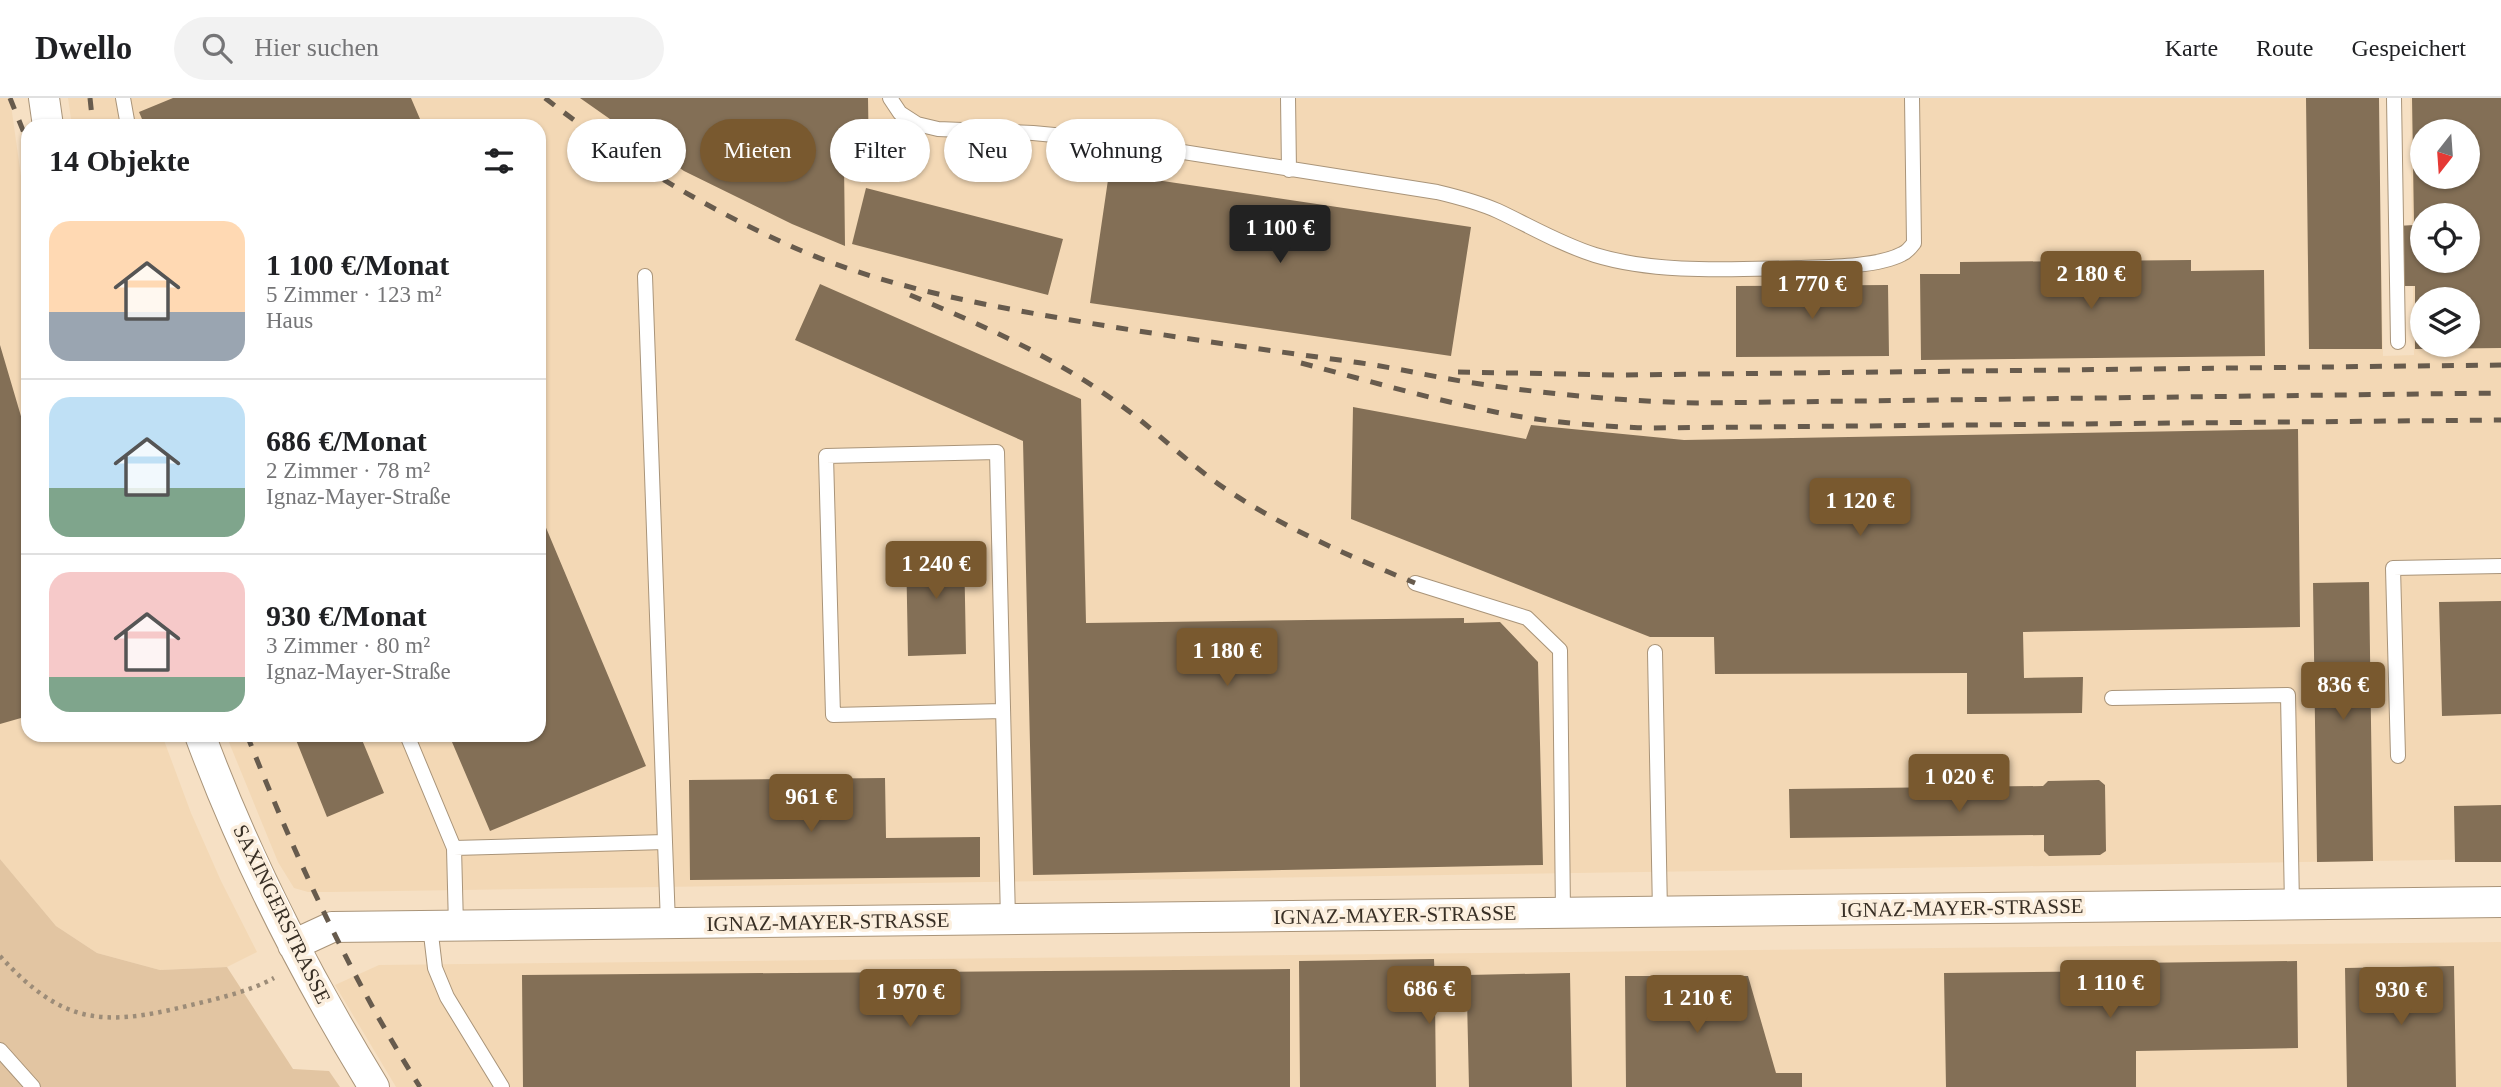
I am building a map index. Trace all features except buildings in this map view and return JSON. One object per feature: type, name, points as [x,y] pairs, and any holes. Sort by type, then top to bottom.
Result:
[{"type":"street","points":[[44,98],[47,119]]},
{"type":"street","name":"SAXINGERSTRASSE","points":[[203,742],[242,835],[298,954],[374,1087]]},
{"type":"street","name":"IGNAZ-MAYER-STRASSE","points":[[298,954],[332,928],[2501,902]]},
{"type":"lane","points":[[123,98],[127,119]]},
{"type":"lane","points":[[890,98],[900,113],[917,124],[938,129],[1033,133],[1107,140],[1437,192],[1470,200],[1559,242],[1596,255],[1629,263],[1741,269],[1833,267],[1903,254],[1914,243],[1912,98]]},
{"type":"lane","points":[[1288,98],[1289,170]]},
{"type":"lane","points":[[2395,98],[2398,342]]},
{"type":"lane","points":[[645,276],[668,923]]},
{"type":"lane","points":[[1003,711],[833,715],[826,456],[996,452],[1003,711],[1008,920]]},
{"type":"lane","points":[[2398,756],[2393,568],[2501,566]]},
{"type":"lane","points":[[1415,583],[1527,618],[1560,650],[1563,913]]},
{"type":"lane","points":[[1655,652],[1660,912]]},
{"type":"lane","points":[[2112,698],[2288,695],[2292,905]]},
{"type":"lane","points":[[410,742],[454,848],[435,968],[447,997],[502,1087]]},
{"type":"lane","points":[[454,848],[666,842]]},
{"type":"lane","points":[[0,1050],[33,1087]]},
{"type":"path","points":[[0,956],[31,987],[70,1010],[93,1016],[131,1018],[233,993],[268,981],[298,954]]},
{"type":"shaded area","points":[[0,98],[10,98],[21,176],[21,742],[165,742],[191,813],[257,952],[227,967],[160,970],[97,953],[56,926],[0,859]]},
{"type":"shaded area","points":[[68,98],[2378,98],[2383,356],[2480,357],[2480,287],[2413,287],[2413,273],[2480,273],[2480,203],[2412,203],[2411,189],[2480,189],[2480,119],[2410,119],[2410,98],[2501,98],[2501,859],[330,892],[308,892],[294,888],[278,862],[229,742],[546,742],[546,119],[71,119]]},
{"type":"shaded area","points":[[0,859],[56,926],[97,953],[160,970],[227,967],[293,1069],[329,1071],[340,1087],[0,1087]]},
{"type":"shaded area","points":[[2501,942],[2501,1087],[396,1087],[335,985],[379,965]]},
{"type":"railway","points":[[10,98],[21,126]]},
{"type":"railway","points":[[90,98],[92,119]]},
{"type":"railway","points":[[545,98],[604,142],[697,199],[795,248],[862,273],[931,292],[1036,314],[1368,364],[1467,382],[1582,396],[1697,403],[2501,393]]},
{"type":"railway","points":[[910,295],[1014,341],[1064,368],[1128,411],[1221,486],[1280,522],[1415,583]]},
{"type":"railway","points":[[1301,363],[1484,410],[1578,424],[1645,428],[2501,420]]},
{"type":"railway","points":[[1458,372],[1619,375],[2501,365]]},
{"type":"railway","points":[[250,742],[284,826],[325,915],[370,1003],[420,1087]]}]
